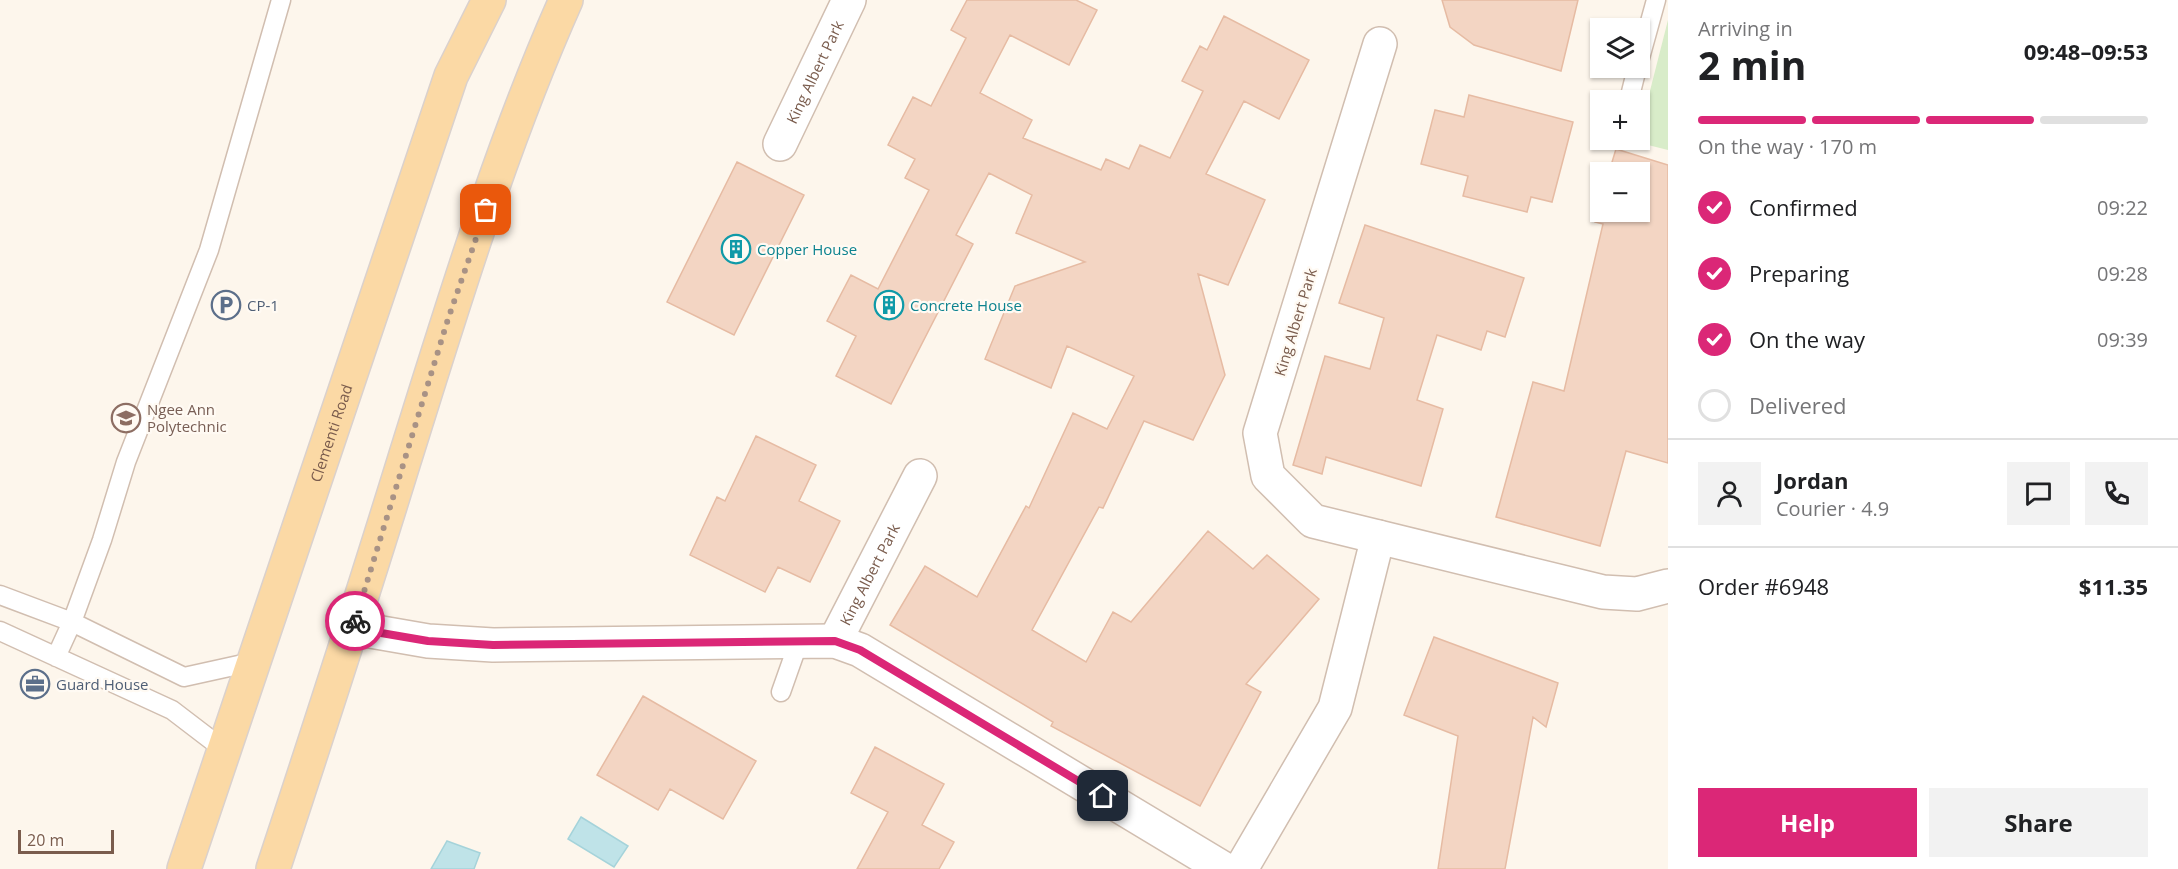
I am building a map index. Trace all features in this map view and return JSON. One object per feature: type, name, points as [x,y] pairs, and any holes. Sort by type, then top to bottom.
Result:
[{"type":"main road","name":"Clementi Road","points":[[184,869],[451,76],[489,0]]},
{"type":"main road","points":[[273,869],[352,628],[448,319],[530,80],[566,0]]},
{"type":"street","name":"King Albert Park","points":[[780,144],[849,0]]},
{"type":"street","name":"King Albert Park","points":[[1380,44],[1260,434],[1268,476],[1313,521],[1602,592],[1637,594],[1668,586]]},
{"type":"street","name":"King Albert Park","points":[[835,641],[920,476]]},
{"type":"street","points":[[1241,869],[1335,708],[1378,537]]},
{"type":"street","name":"King Albert Park","points":[[352,628],[428,641],[493,645],[835,641],[860,650],[1224,869]]},
{"type":"lane","points":[[56,657],[72,622],[102,540],[126,462],[208,250],[281,0]]},
{"type":"lane","points":[[1650,22],[1656,0]]},
{"type":"lane","points":[[0,595],[72,622],[184,677],[252,662]]},
{"type":"lane","points":[[0,631],[172,710],[223,749]]},
{"type":"lane","points":[[782,692],[800,641]]},
{"type":"green space","points":[[1668,20],[1668,150],[1650,146],[1650,91]]},
{"type":"water","points":[[581,817],[628,846],[614,867],[568,839]]},
{"type":"water","points":[[447,841],[480,853],[474,869],[431,869]]},
{"type":"building","points":[[967,0],[1076,0],[1097,10],[1069,65],[1010,35],[980,93],[1032,120],[1023,138],[1101,170],[1106,159],[1129,169],[1140,145],[1170,158],[1203,91],[1182,81],[1200,46],[1207,50],[1224,16],[1309,60],[1279,119],[1244,101],[1206,174],[1265,200],[1228,285],[1198,274],[1225,375],[1193,440],[1144,421],[1103,508],[1099,507],[1032,630],[1086,662],[1113,612],[1131,622],[1208,531],[1253,569],[1267,555],[1319,599],[1246,684],[1261,692],[1200,806],[1051,726],[1053,722],[890,625],[925,566],[977,597],[1026,506],[1029,508],[1073,413],[1107,429],[1134,376],[1067,346],[1051,388],[985,359],[1015,286],[1085,262],[1016,233],[1032,195],[989,173],[956,235],[973,244],[891,404],[836,376],[856,336],[827,321],[851,275],[878,289],[929,190],[905,178],[915,159],[888,145],[913,97],[931,106],[966,38],[951,30]]},
{"type":"building","points":[[1442,0],[1578,0],[1561,71],[1474,45],[1450,27]]},
{"type":"building","points":[[1469,95],[1573,122],[1552,202],[1531,197],[1527,212],[1463,196],[1468,176],[1421,164],[1435,110],[1464,117]]},
{"type":"building","points":[[1616,150],[1619,150],[1668,165],[1668,463],[1626,451],[1600,546],[1496,517],[1533,382],[1564,391],[1603,224],[1595,222],[1650,222],[1650,162],[1612,162]]},
{"type":"building","name":"Copper House","points":[[737,162],[804,195],[734,335],[667,302]]},
{"type":"building","points":[[1365,225],[1524,278],[1505,337],[1487,331],[1481,350],[1437,335],[1417,400],[1443,409],[1421,486],[1326,457],[1322,474],[1293,465],[1325,356],[1370,369],[1384,318],[1339,303]]},
{"type":"building","points":[[756,436],[816,465],[799,501],[840,521],[810,582],[778,567],[765,592],[690,555],[717,497],[725,501]]},
{"type":"building","points":[[1434,637],[1558,683],[1546,727],[1533,717],[1505,869],[1438,869],[1458,736],[1404,715]]},
{"type":"building","points":[[643,696],[756,761],[723,819],[670,789],[658,810],[597,775]]},
{"type":"building","points":[[875,747],[944,784],[922,825],[954,842],[939,869],[857,869],[888,812],[851,793]]},
{"type":"way so far","points":[[355,621],[448,319],[486,210]]},
{"type":"place","name":"Copper House","points":[[736,249]]},
{"type":"place","name":"CP-1","points":[[226,305]]},
{"type":"place","name":"Concrete House","points":[[889,305]]},
{"type":"place","name":"Ngee Ann Polytechnic","points":[[126,418]]},
{"type":"place","name":"Guard House","points":[[35,684]]},
{"type":"route","points":[[355,621],[352,628],[428,641],[493,645],[835,641],[860,650],[1103,796]]}]
